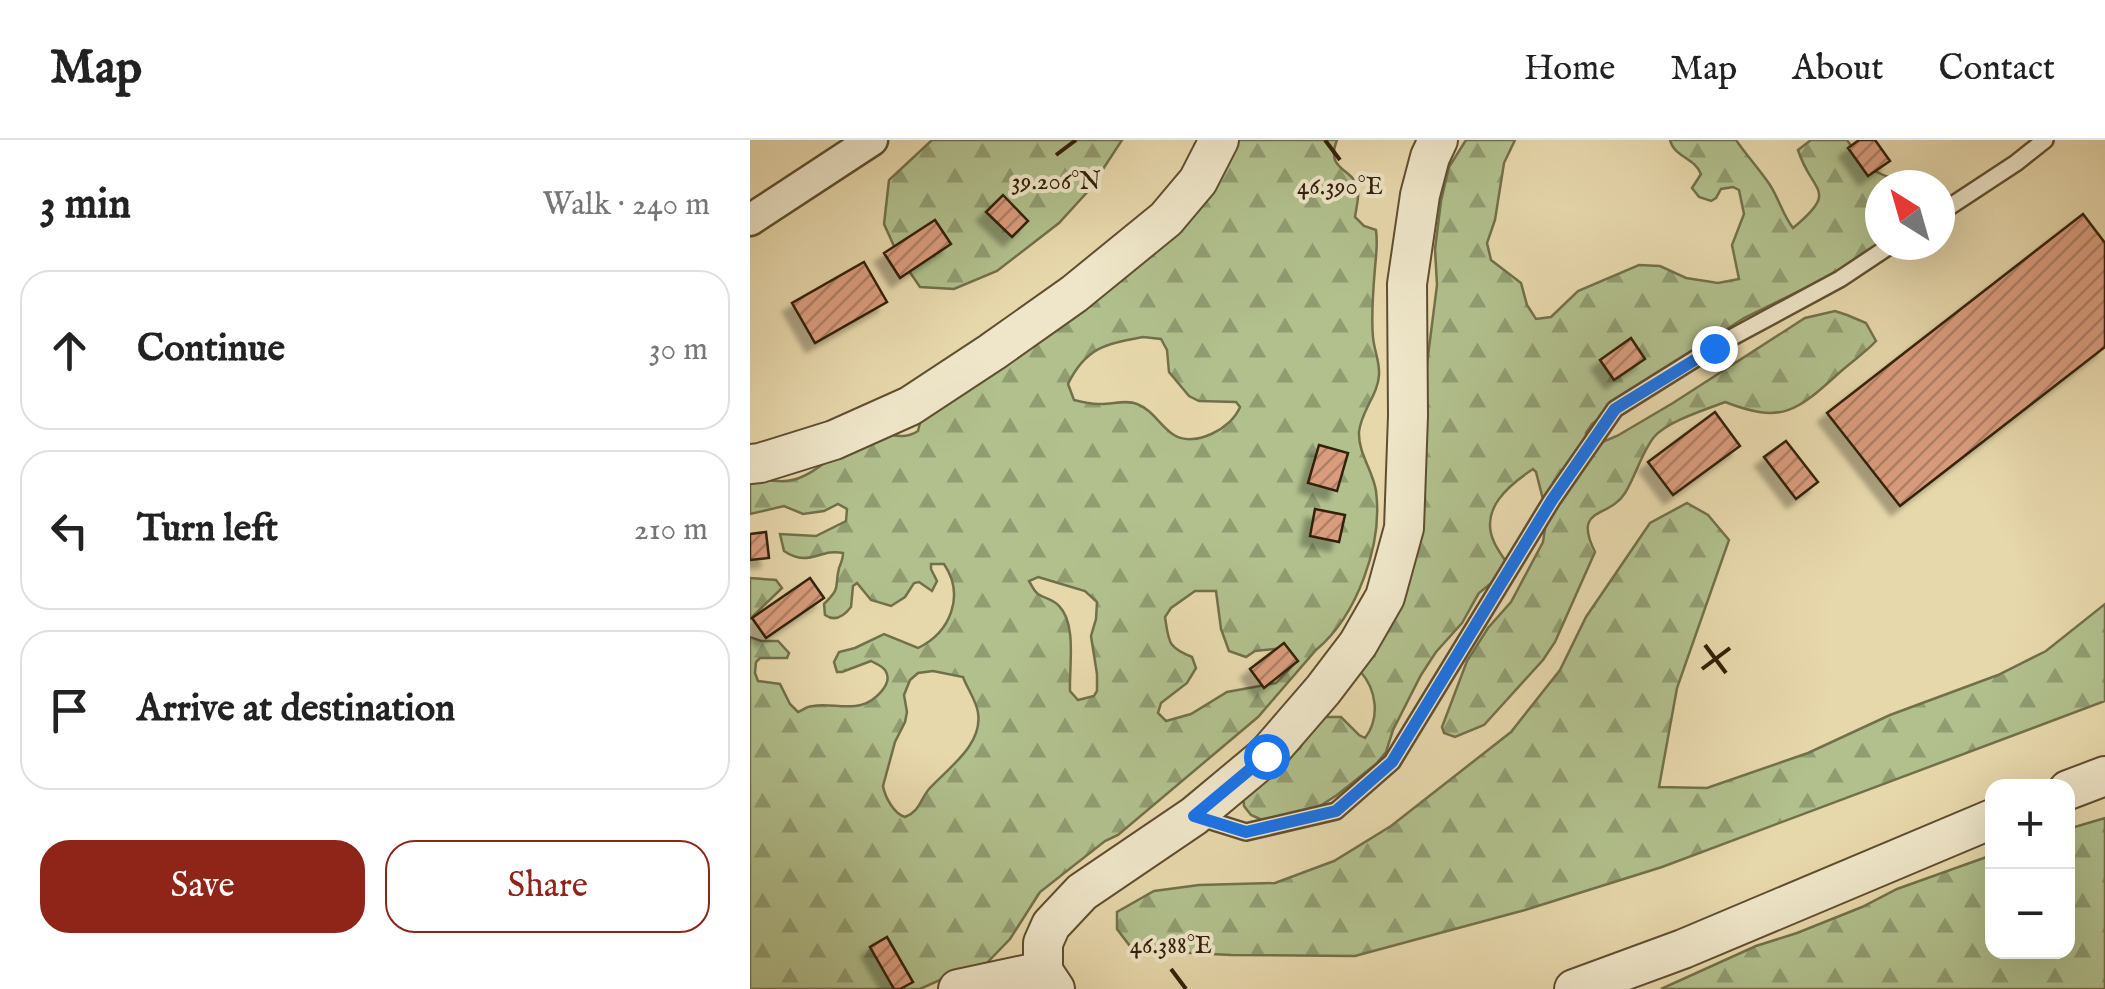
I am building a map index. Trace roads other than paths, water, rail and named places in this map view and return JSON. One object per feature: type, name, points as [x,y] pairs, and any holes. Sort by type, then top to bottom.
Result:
[{"type":"street","points":[[750,220],[872,140]]},
{"type":"street","points":[[750,464],[834,440],[910,406],[992,352],[1074,294],[1166,220],[1198,180],[1219,140]]},
{"type":"street","points":[[958,989],[1050,980],[1043,943],[1051,925],[1082,892],[1194,816],[1266,756],[1358,644],[1385,597],[1404,528],[1408,416],[1406,284],[1420,196],[1438,140]]},
{"type":"street","points":[[2075,787],[2105,776]]},
{"type":"street","points":[[1574,989],[1684,949],[1985,821]]},
{"type":"lane","points":[[1955,203],[2046,140]]},
{"type":"lane","points":[[1194,816],[1246,832],[1336,811],[1392,762],[1552,500],[1615,409],[1869,260]]}]
